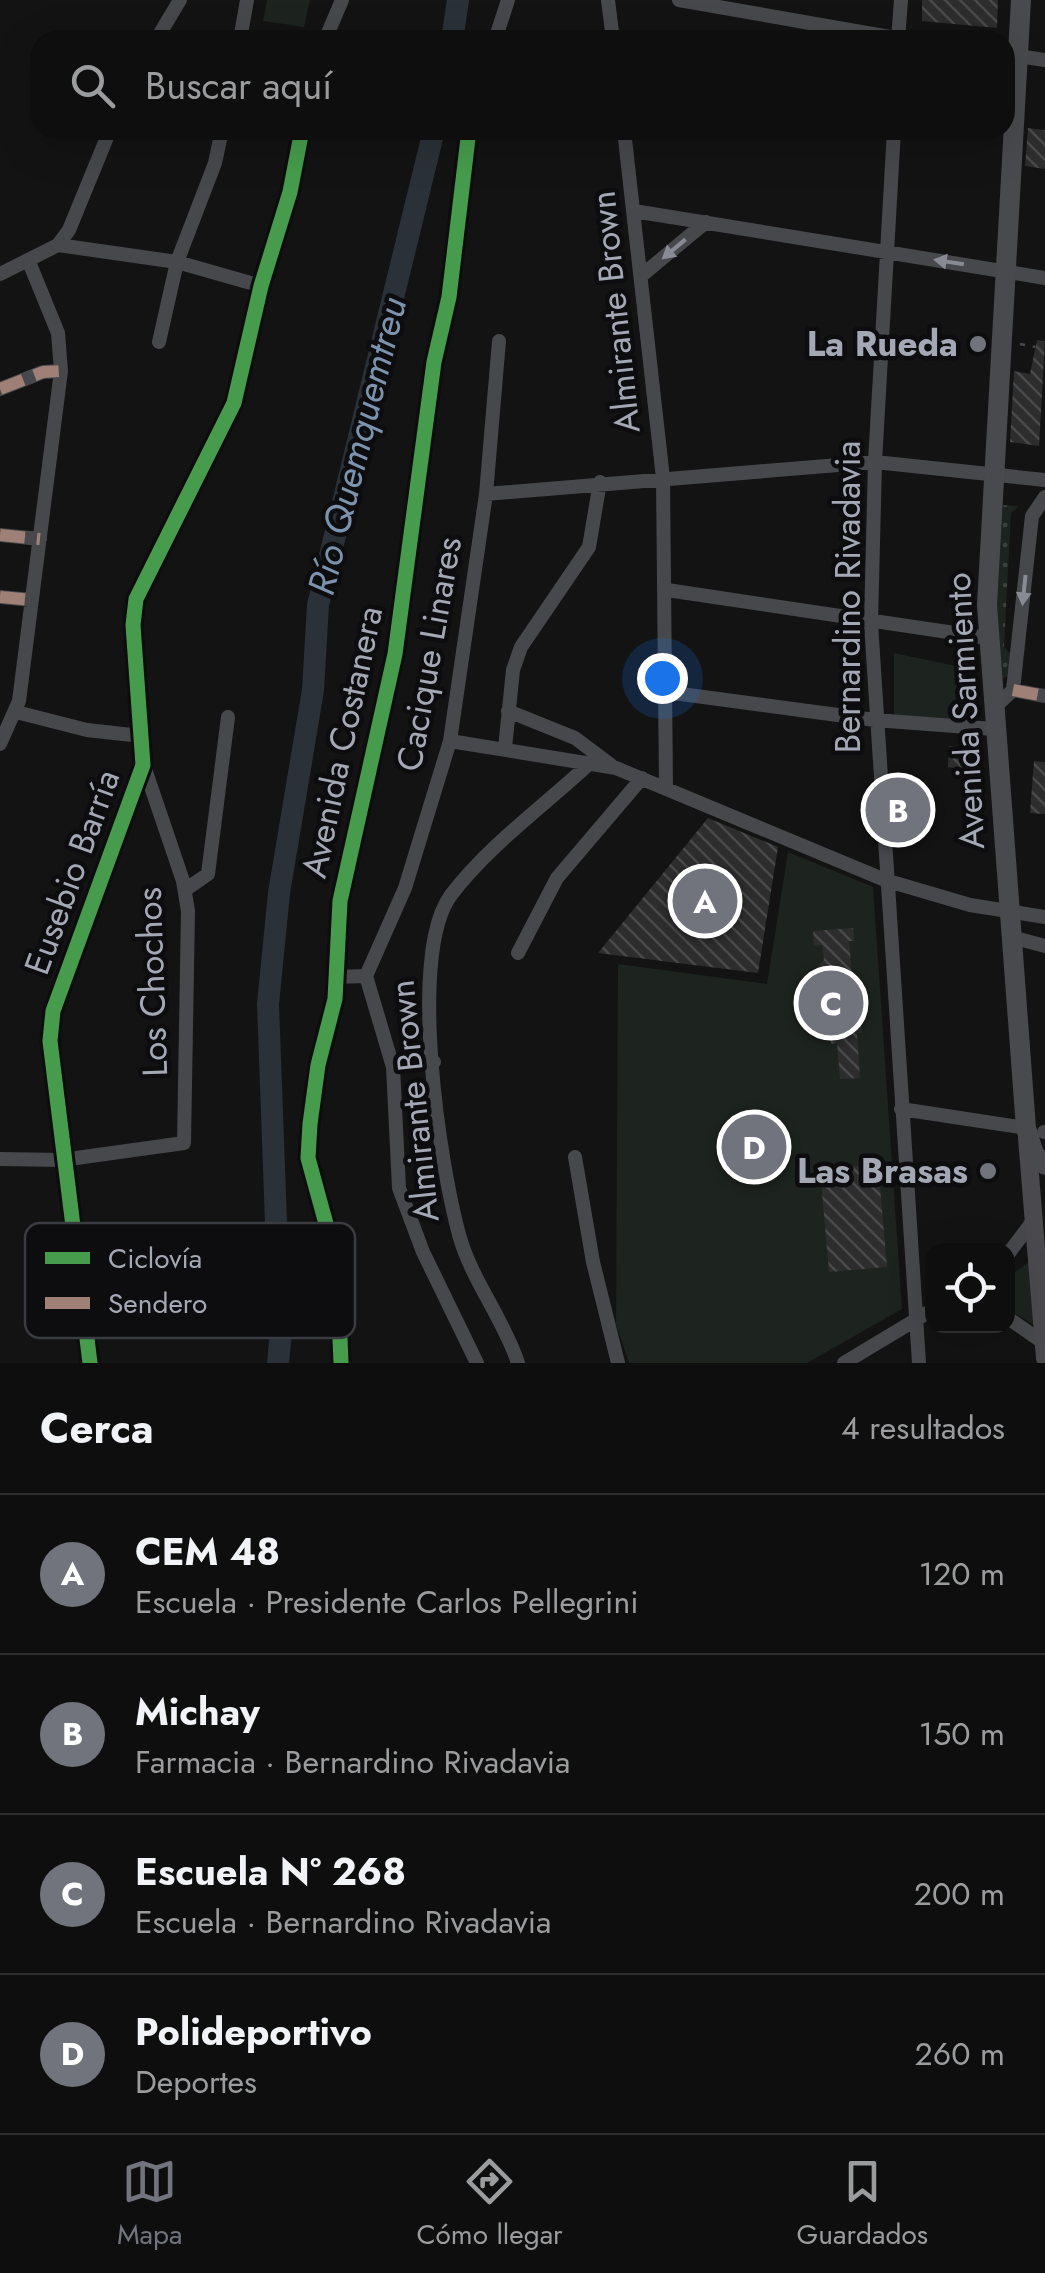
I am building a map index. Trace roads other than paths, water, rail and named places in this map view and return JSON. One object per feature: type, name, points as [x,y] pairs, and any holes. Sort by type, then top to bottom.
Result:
[{"type":"highway","name":"Avenida Sarmiento","points":[[1015,35],[1022,0]]},
{"type":"highway","name":"Avenida Sarmiento","points":[[1009,140],[1007,272],[988,638],[1008,912],[1040,1131]]},
{"type":"highway","points":[[1040,1131],[1034,1154],[1045,1165]]},
{"type":"main road","name":"Avenida Sarmiento","points":[[1040,1131],[1033,1222],[1045,1358]]},
{"type":"street","points":[[162,30],[180,0]]},
{"type":"street","points":[[242,30],[248,0]]},
{"type":"street","points":[[329,30],[342,0]]},
{"type":"street","points":[[498,30],[508,0]]},
{"type":"street","points":[[608,0],[612,30]]},
{"type":"street","points":[[679,0],[847,30]]},
{"type":"street","points":[[899,30],[901,0]]},
{"type":"street","points":[[1015,56],[1045,60]]},
{"type":"street","points":[[0,274],[58,245],[69,230],[106,140]]},
{"type":"street","points":[[159,342],[177,262],[215,163],[220,140]]},
{"type":"street","name":"Eusebio Barría","points":[[71,1223],[50,1041],[53,1011],[143,765],[133,625],[136,599],[234,403],[300,140]]},
{"type":"street","name":"Avenida Costanera","points":[[326,1223],[308,1158],[318,1065],[333,1013],[340,901],[395,654],[468,140]]},
{"type":"street","name":"Almirante Brown","points":[[625,140],[663,478],[666,787]]},
{"type":"street","name":"Bernardino Rivadavia","points":[[893,140],[875,462],[872,622],[875,720],[919,1363]]},
{"type":"street","points":[[634,210],[1045,278]]},
{"type":"street","points":[[642,276],[706,222]]},
{"type":"street","points":[[58,245],[177,262],[261,286]]},
{"type":"street","points":[[2,738],[16,712],[61,371],[58,333],[29,262]]},
{"type":"street","name":"Cacique Linares","points":[[366,976],[404,888],[450,740],[486,494],[499,341]]},
{"type":"street","points":[[0,388],[43,372],[61,371]]},
{"type":"street","points":[[486,494],[875,462],[1045,480]]},
{"type":"street","points":[[506,748],[508,712],[521,647],[589,547],[600,482]]},
{"type":"street","points":[[666,692],[875,720],[993,719],[1013,690],[1032,516],[1045,497]]},
{"type":"street","points":[[0,535],[40,539]]},
{"type":"street","points":[[666,590],[988,638]]},
{"type":"street","points":[[0,597],[32,600]]},
{"type":"street","points":[[1013,690],[1045,696]]},
{"type":"street","points":[[16,712],[87,730],[141,736]]},
{"type":"street","points":[[508,712],[575,738],[616,768]]},
{"type":"street","points":[[184,890],[208,874],[228,717]]},
{"type":"street","points":[[450,740],[616,768],[886,880],[1008,912],[1045,917]]},
{"type":"street","name":"Almirante Brown","points":[[518,1363],[461,1242],[442,1144],[429,953],[449,897],[590,764]]},
{"type":"street","name":"Los Chochos","points":[[62,1160],[184,1143],[184,890],[143,765]]},
{"type":"street","points":[[518,954],[557,878],[642,778]]},
{"type":"street","points":[[1011,937],[1045,946]]},
{"type":"street","points":[[336,977],[366,976],[393,1067],[399,1188],[423,1252],[477,1363]]},
{"type":"street","points":[[393,1067],[434,1062]]},
{"type":"street","points":[[901,1108],[1040,1131]]},
{"type":"street","points":[[576,1157],[593,1262],[618,1363]]},
{"type":"street","points":[[0,1159],[62,1160]]},
{"type":"street","points":[[1015,1245],[1033,1222]]},
{"type":"street","points":[[844,1363],[925,1315]]},
{"type":"street","points":[[1015,1323],[1044,1343]]},
{"type":"street","name":"Eusebio Barría","points":[[87,1338],[90,1363]]},
{"type":"street","name":"Avenida Costanera","points":[[340,1338],[341,1363]]},
{"type":"waterway","name":"Río Quemquemtreu","points":[[454,30],[458,0]]},
{"type":"waterway","name":"Río Quemquemtreu","points":[[276,1223],[268,1004],[279,893],[313,690],[318,605],[432,140]]},
{"type":"waterway","name":"Río Quemquemtreu","points":[[278,1363],[280,1338]]},
{"type":"place","name":"La Rueda","points":[[978,344]]},
{"type":"place","name":"Michay","points":[[898,810]]},
{"type":"place","name":"CEM 48","points":[[705,901]]},
{"type":"place","name":"Escuela Nº 268","points":[[831,1003]]},
{"type":"place","name":"Polideportivo","points":[[754,1147]]},
{"type":"place","name":"Las Brasas","points":[[988,1171]]}]
